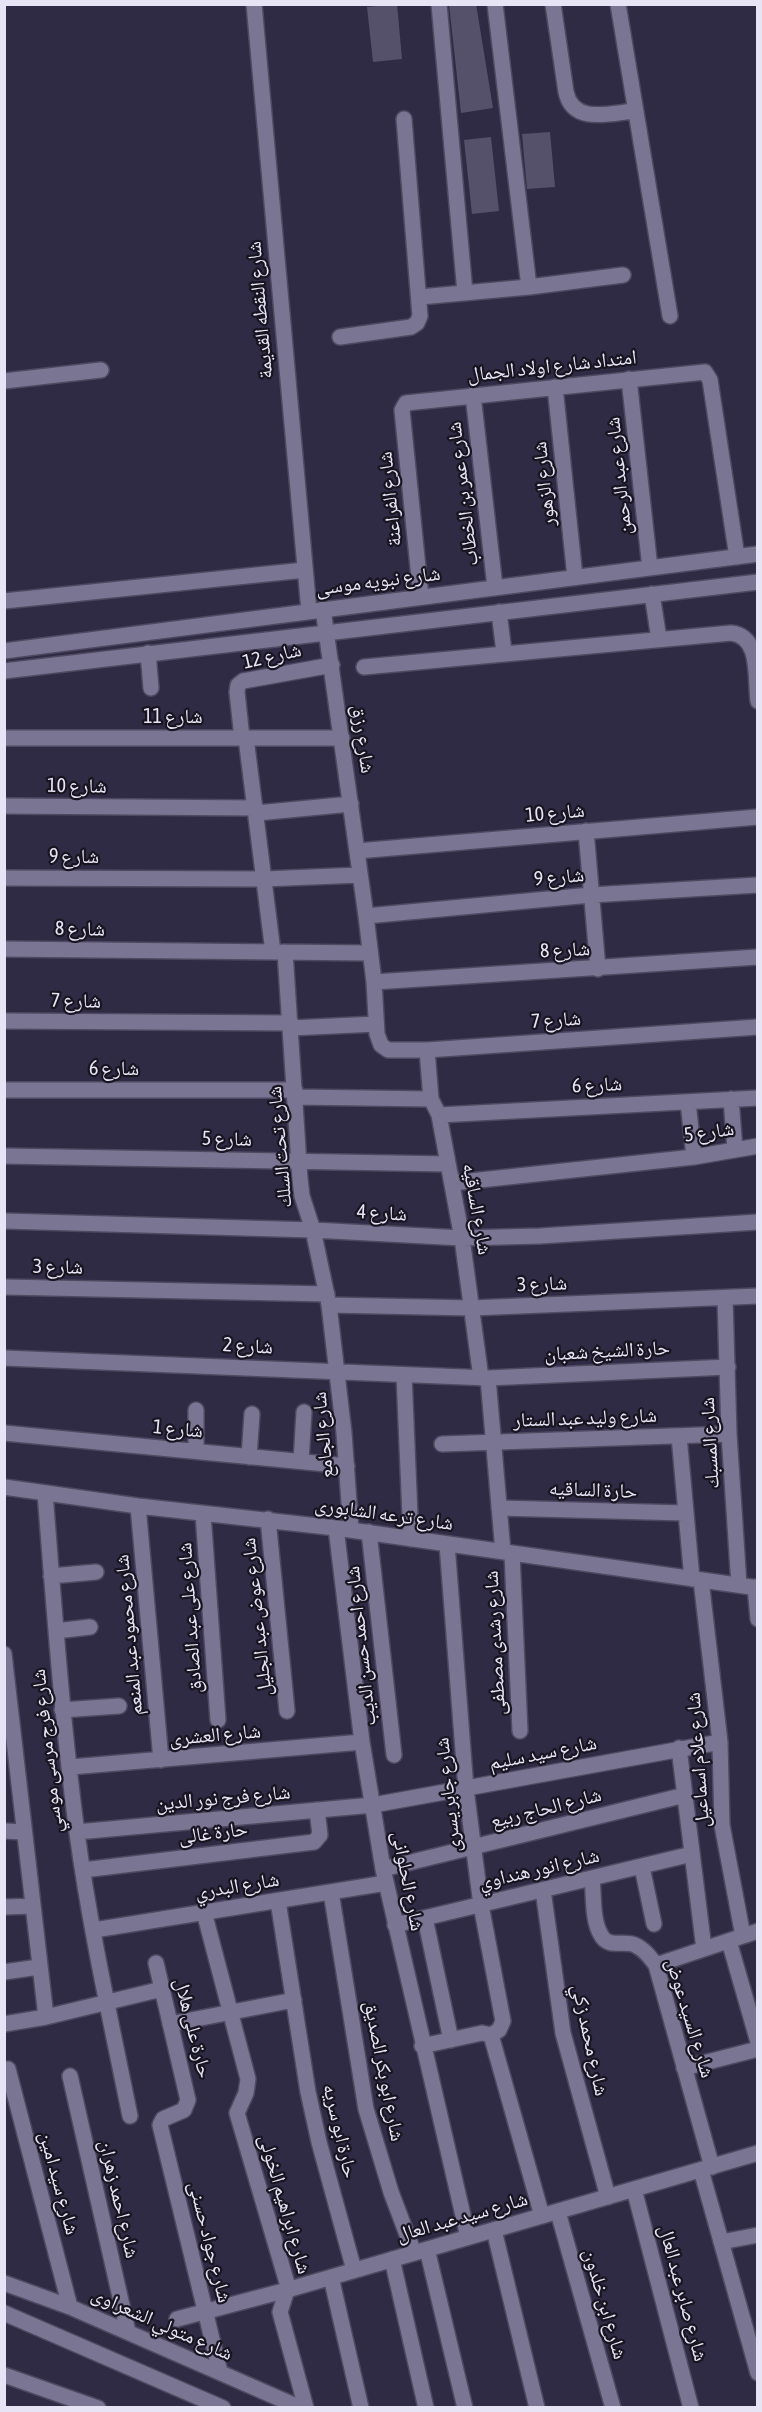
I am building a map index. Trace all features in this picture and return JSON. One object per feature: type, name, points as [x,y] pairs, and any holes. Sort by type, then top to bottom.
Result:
[{"type":"street","name":"شارع النقطه القديمة","points":[[254,4],[305,570],[316,610]]},
{"type":"street","points":[[439,4],[465,293]]},
{"type":"street","points":[[495,4],[529,287]]},
{"type":"street","points":[[554,4],[569,104],[584,115],[635,111]]},
{"type":"street","points":[[618,4],[670,316]]},
{"type":"street","points":[[340,337],[411,327],[417,323],[420,316],[404,119]]},
{"type":"street","points":[[420,297],[529,287],[623,275]]},
{"type":"street","points":[[4,381],[101,370]]},
{"type":"street","name":"امتداد شارع اولاد الجمال","points":[[410,402],[705,372],[710,380],[737,557]]},
{"type":"street","name":"شارع عبد الرحمن","points":[[629,379],[650,568]]},
{"type":"street","name":"شارع الزهور","points":[[555,387],[575,577]]},
{"type":"street","name":"شارع عمر بن الخطاب","points":[[472,395],[495,587]]},
{"type":"street","name":"شارع الفراعنة","points":[[410,402],[403,405],[402,410],[421,597]]},
{"type":"street","name":"شارع نبويه موسى","points":[[4,651],[758,554]]},
{"type":"street","points":[[4,601],[305,570]]},
{"type":"street","points":[[4,671],[758,582]]},
{"type":"street","points":[[652,594],[659,639]]},
{"type":"street","name":"شارع رزق","points":[[316,610],[327,633],[332,665],[366,916],[374,982],[376,1024]]},
{"type":"street","points":[[499,612],[504,652]]},
{"type":"street","points":[[364,667],[504,652],[730,633],[742,636],[753,650],[758,701]]},
{"type":"street","points":[[148,653],[151,688]]},
{"type":"street","name":"شارع 12","points":[[244,738],[237,692],[238,686],[243,681],[332,665]]},
{"type":"street","name":"شارع 11","points":[[4,738],[342,738]]},
{"type":"street","name":"شارع تحت السلك","points":[[244,738],[257,811],[264,879],[291,1026],[302,1196],[313,1230],[328,1300],[338,1372]]},
{"type":"street","name":"شارع 10","points":[[4,806],[257,811],[351,804]]},
{"type":"street","name":"شارع 10","points":[[357,851],[758,817]]},
{"type":"street","points":[[586,831],[598,969]]},
{"type":"street","name":"شارع 9","points":[[4,878],[264,879],[360,875]]},
{"type":"street","name":"شارع 9","points":[[366,916],[591,895],[758,885]]},
{"type":"street","name":"شارع 8","points":[[4,949],[370,953]]},
{"type":"street","name":"شارع 8","points":[[374,982],[758,957]]},
{"type":"street","name":"شارع 7","points":[[4,1021],[291,1026],[376,1024],[381,1045],[388,1050],[427,1050],[758,1028]]},
{"type":"street","name":"شارع الساقيه","points":[[427,1050],[431,1099],[439,1115],[485,1378],[494,1442],[499,1508],[508,1553]]},
{"type":"street","name":"شارع 6","points":[[4,1090],[295,1094],[431,1099]]},
{"type":"street","name":"شارع 6","points":[[439,1115],[758,1098]]},
{"type":"street","points":[[731,1100],[735,1150]]},
{"type":"street","points":[[688,1102],[693,1156]]},
{"type":"street","name":"شارع 5","points":[[452,1183],[693,1156],[758,1146]]},
{"type":"street","name":"شارع 5","points":[[4,1156],[448,1164]]},
{"type":"street","name":"شارع 4","points":[[4,1221],[313,1230],[462,1238],[540,1236],[758,1222]]},
{"type":"street","name":"شارع 3","points":[[4,1287],[472,1308],[758,1296]]},
{"type":"street","name":"شارع المسبك","points":[[725,1299],[729,1434],[739,1585]]},
{"type":"street","name":"شارع 2","points":[[4,1358],[485,1378]]},
{"type":"street","name":"حارة الشيخ شعبان","points":[[485,1378],[728,1367]]},
{"type":"street","name":"شارع الجامع","points":[[338,1372],[351,1530]]},
{"type":"street","points":[[404,1375],[411,1539]]},
{"type":"street","points":[[196,1410],[196,1452]]},
{"type":"street","points":[[301,1461],[304,1412]]},
{"type":"street","points":[[249,1456],[252,1414]]},
{"type":"street","name":"شارع 1","points":[[4,1433],[347,1466]]},
{"type":"street","name":"شارع وليد عبد الستار","points":[[442,1444],[729,1434]]},
{"type":"street","name":"شارع علام اسماعيل","points":[[679,1436],[686,1513],[720,1742],[722,1825],[743,1936],[758,2042]]},
{"type":"street","name":"شارع ترعه الشابورى","points":[[4,1487],[138,1506],[369,1532],[756,1588]]},
{"type":"street","name":"شارع فرج مرسى موسي","points":[[45,1493],[62,1710],[71,1767],[77,1832],[130,2116]]},
{"type":"street","name":"شارع محمود عبد المنعم","points":[[138,1506],[161,1760]]},
{"type":"street","name":"حارة الساقيه","points":[[499,1508],[686,1513]]},
{"type":"street","name":"شارع على عبد الصادق","points":[[203,1514],[218,1720]]},
{"type":"street","name":"شارع عوض عبد الجليل","points":[[268,1519],[287,1711]]},
{"type":"street","name":"شارع الحلوانى","points":[[336,1528],[362,1742],[384,1876],[468,2237]]},
{"type":"street","name":"شارع احمد حسن الديب","points":[[369,1532],[394,1755]]},
{"type":"street","name":"شارع جابر يسرى","points":[[447,1544],[466,1789],[481,1905],[503,2020],[499,2030],[491,2035]]},
{"type":"street","name":"شارع رشدى مصطفى","points":[[508,1553],[520,1731]]},
{"type":"street","points":[[51,1576],[96,1572]]},
{"type":"street","points":[[756,1588],[758,1619]]},
{"type":"street","points":[[56,1630],[90,1627]]},
{"type":"street","points":[[4,1654],[11,1763],[24,1832],[46,2017]]},
{"type":"street","points":[[62,1710],[119,1706]]},
{"type":"street","name":"شارع العشرى","points":[[71,1767],[362,1742]]},
{"type":"street","name":"شارع سيد سليم","points":[[373,1805],[720,1742]]},
{"type":"street","points":[[679,1749],[704,1949]]},
{"type":"street","name":"شارع الحاج ربيع","points":[[384,1876],[474,1848],[685,1795]]},
{"type":"street","name":"شارع فرج نور الدين","points":[[77,1832],[373,1805]]},
{"type":"street","name":"حارة غالى","points":[[83,1870],[314,1842],[320,1835],[317,1810]]},
{"type":"street","points":[[4,1831],[24,1832]]},
{"type":"street","name":"شارع انور هنداوي","points":[[395,1925],[692,1854]]},
{"type":"street","points":[[642,1867],[654,1924]]},
{"type":"street","name":"شارع البدري","points":[[94,1930],[331,1892],[384,1876]]},
{"type":"street","name":"شارع السيد عوض","points":[[592,1878],[597,1927],[602,1938],[611,1943],[633,1944],[644,1950],[656,1965],[684,2068],[721,2242],[750,2316],[758,2373]]},
{"type":"street","name":"شارع محمد زكي","points":[[543,1890],[563,2033],[608,2197]]},
{"type":"street","name":"شارع ابو بكر الصديق","points":[[331,1892],[366,2109],[391,2192],[421,2251],[465,2408]]},
{"type":"street","name":"حارة ابو سريه","points":[[278,1900],[306,2082],[319,2142],[354,2270]]},
{"type":"street","points":[[4,1907],[33,1906]]},
{"type":"street","name":"شارع ابراهيم الخولى","points":[[204,1912],[248,2079],[246,2093],[237,2113],[287,2283],[280,2312],[306,2408]]},
{"type":"street","points":[[425,1918],[451,2040]]},
{"type":"street","points":[[656,1965],[743,1936]]},
{"type":"street","name":"حارة على هلال","points":[[156,1963],[188,2100],[184,2110],[163,2119],[160,2123]]},
{"type":"street","points":[[4,1972],[39,1967]]},
{"type":"street","points":[[4,2024],[46,2017],[162,1989]]},
{"type":"street","points":[[170,2024],[294,2000]]},
{"type":"street","points":[[422,2046],[482,2033],[491,2035],[542,2216]]},
{"type":"street","points":[[684,2068],[758,2049]]},
{"type":"street","name":"شارع سيد امين","points":[[8,2069],[70,2307]]},
{"type":"street","name":"شارع احمد زهران","points":[[70,2076],[128,2332]]},
{"type":"street","name":"شارع جواد حسنى","points":[[160,2123],[220,2372]]},
{"type":"street","name":"شارع سيد عبد العال","points":[[177,2319],[287,2290],[758,2153]]},
{"type":"street","name":"شارع صابر عبد العال","points":[[634,2189],[691,2408]]},
{"type":"street","name":"شارع ابن خلدون","points":[[558,2211],[613,2408]]},
{"type":"street","points":[[494,2230],[537,2408]]},
{"type":"street","points":[[721,2242],[758,2235]]},
{"type":"street","points":[[392,2259],[426,2408]]},
{"type":"street","points":[[331,2277],[361,2408]]},
{"type":"street","name":"شارع متولي الشعراوى","points":[[4,2283],[70,2307],[301,2408]]},
{"type":"street","points":[[4,2313],[223,2408]]},
{"type":"street","points":[[4,2375],[98,2408]]},
{"type":"building","points":[[397,4],[402,59],[373,62],[367,7]]},
{"type":"building","points":[[449,4],[476,4],[493,108],[461,113]]},
{"type":"building","points":[[550,132],[555,187],[527,189],[522,134]]},
{"type":"building","points":[[491,137],[499,211],[472,214],[464,140]]}]
